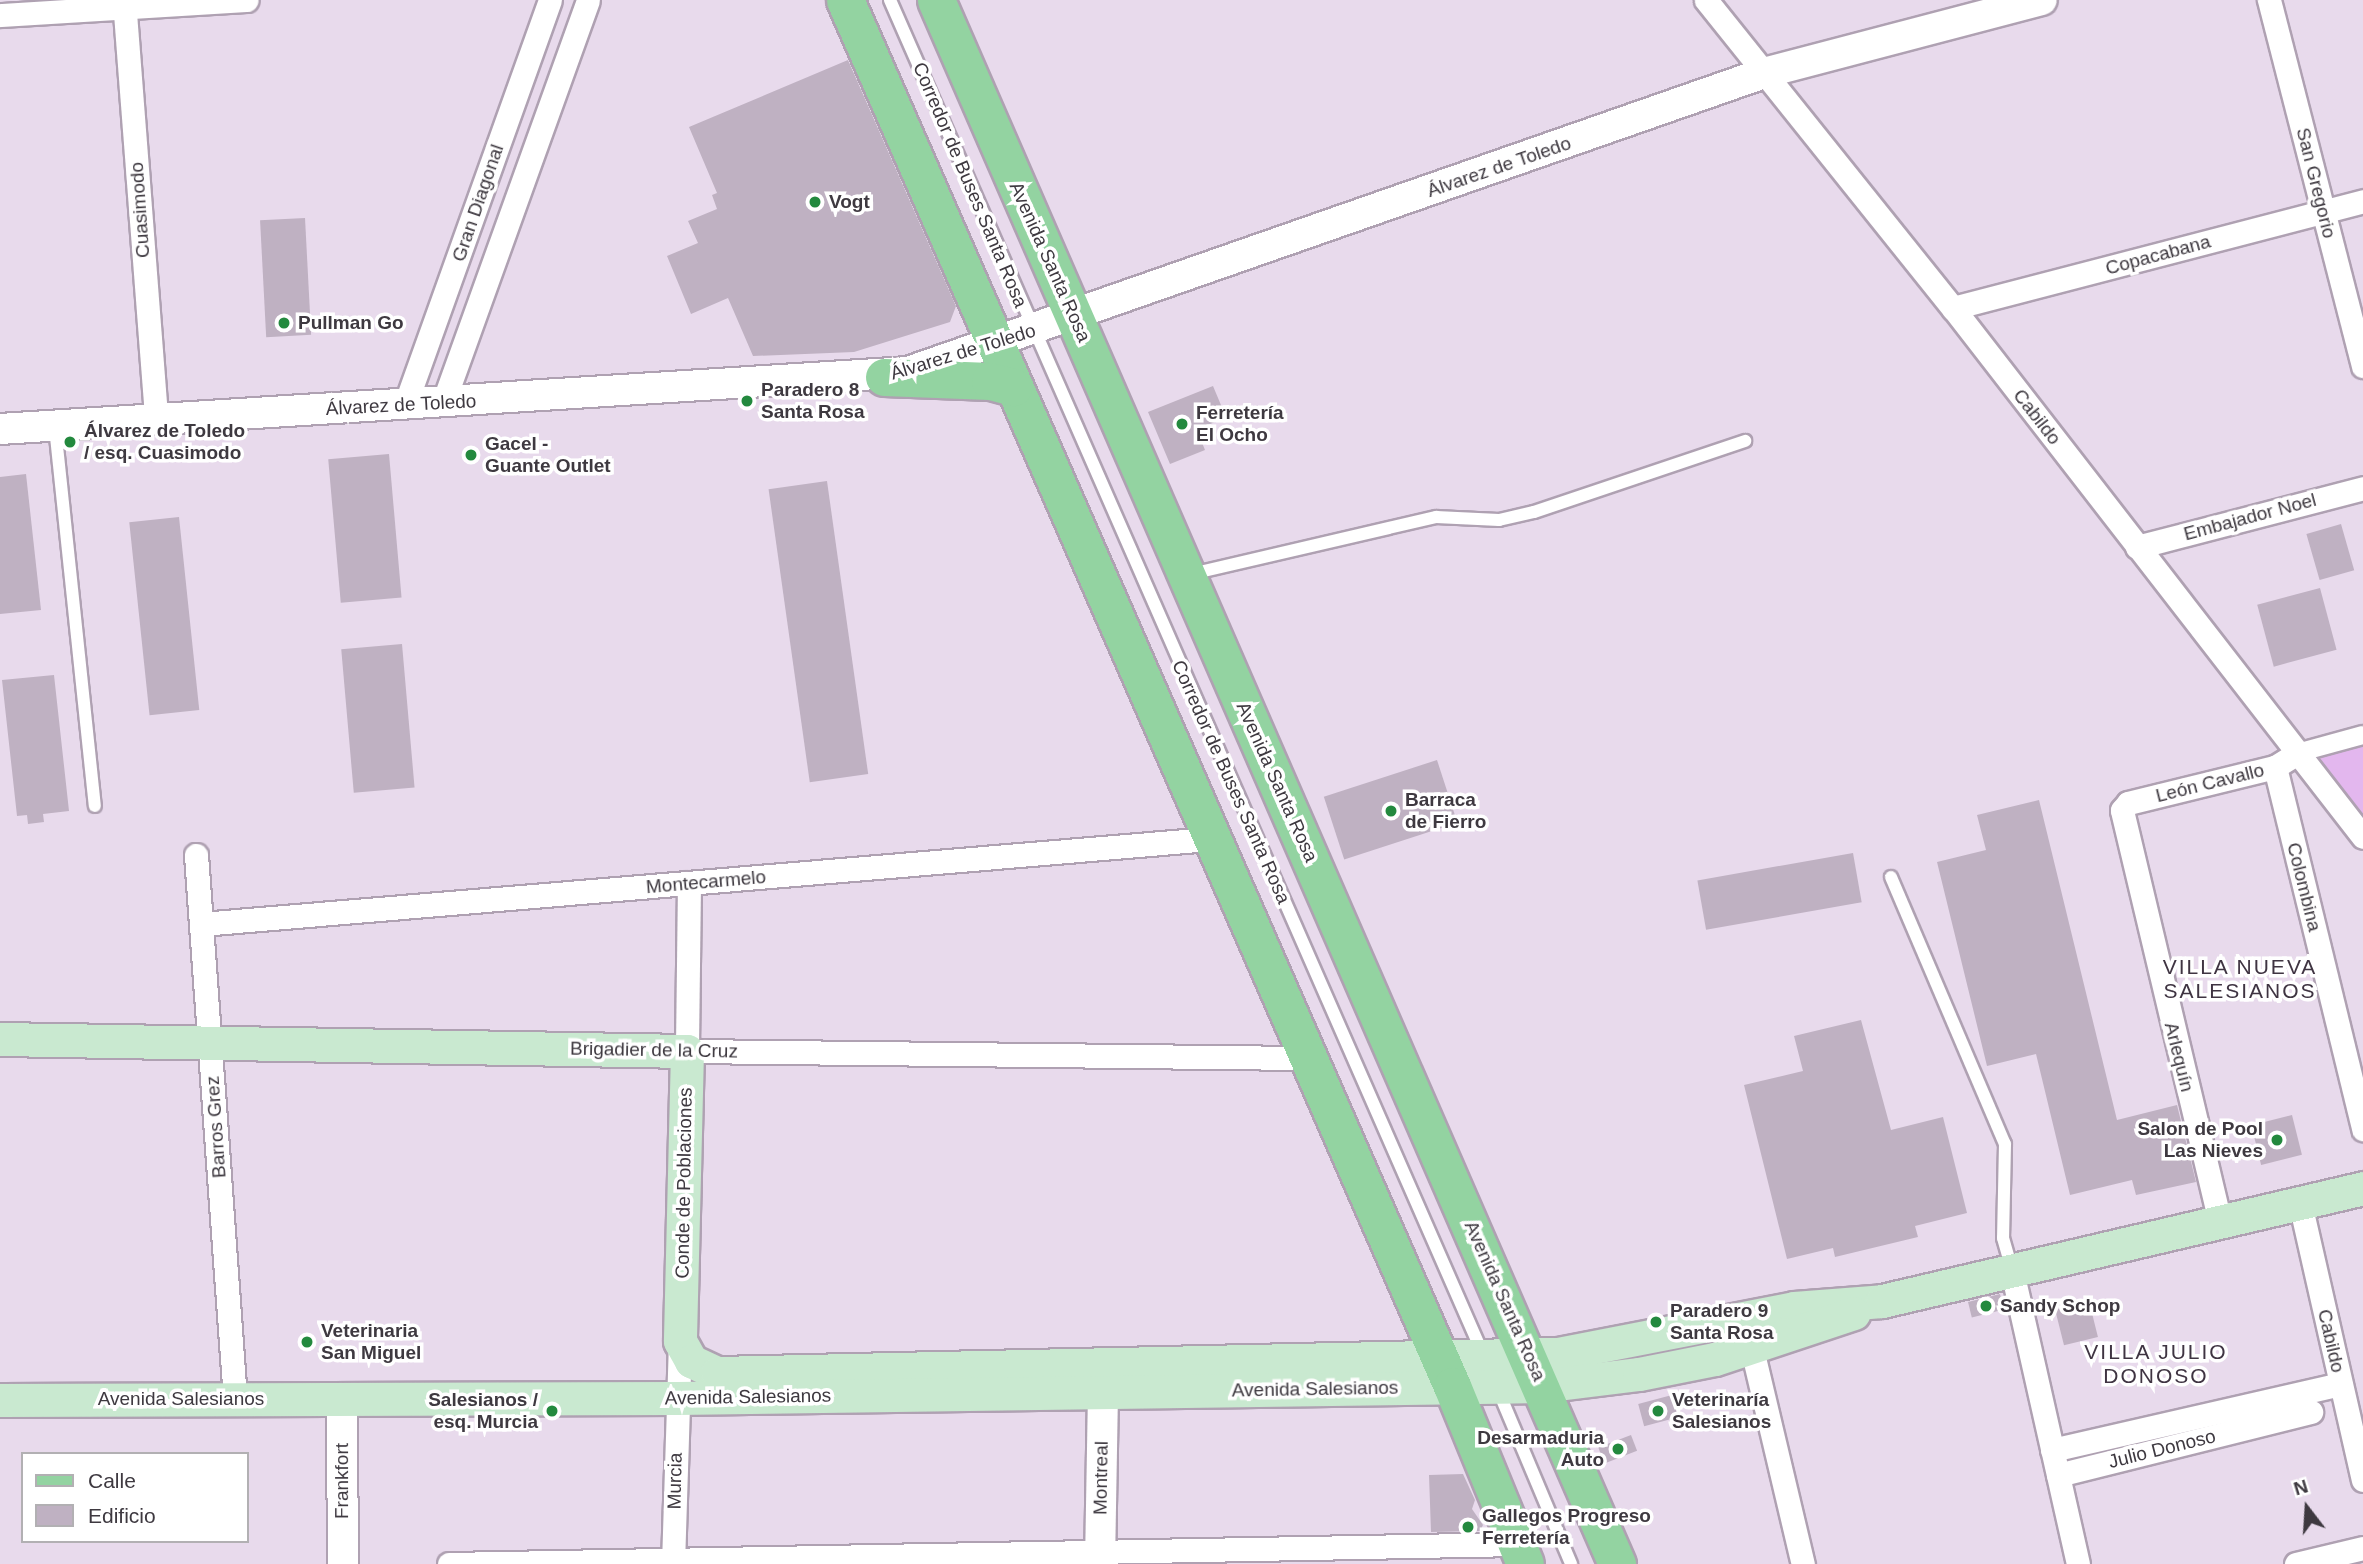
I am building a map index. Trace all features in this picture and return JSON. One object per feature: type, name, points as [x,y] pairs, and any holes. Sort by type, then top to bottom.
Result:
[{"type":"main road","points":[[845,0],[1446,1373],[1521,1554]]},
{"type":"main road","name":"Avenida Santa Rosa","points":[[936,0],[1185,575],[1536,1371],[1617,1564]]},
{"type":"main road","points":[[884,377],[990,381],[1013,387]]},
{"type":"main road","name":"Brigadier de la Cruz","points":[[0,1039],[687,1051]]},
{"type":"main road","name":"Conde de Poblaciones","points":[[680,1341],[687,1051]]},
{"type":"main road","points":[[1536,1371],[1639,1374],[1752,1349],[1882,1301],[2363,1188]]},
{"type":"main road","points":[[1536,1371],[1657,1338],[1794,1308],[1882,1301]]},
{"type":"main road","name":"Avenida Salesianos","points":[[680,1341],[691,1361],[717,1373],[1536,1371]]},
{"type":"main road","name":"Avenida Salesianos","points":[[0,1400],[677,1398],[1103,1393],[1446,1373]]},
{"type":"street","points":[[0,15],[124,4],[247,0]]},
{"type":"street","name":"Gran Diagonal","points":[[405,405],[550,0]]},
{"type":"street","name":"Gran Diagonal","points":[[443,403],[588,0]]},
{"type":"street","name":"Cabildo","points":[[1706,0],[1953,308],[2363,837]]},
{"type":"street","name":"Álvarez de Toledo","points":[[0,429],[884,377],[1074,317],[1763,73],[2042,0]]},
{"type":"street","name":"San Gregorio","points":[[2269,0],[2363,366]]},
{"type":"street","name":"Cuasimodo","points":[[124,4],[156,420]]},
{"type":"street","name":"Copacabana","points":[[1953,308],[2363,201]]},
{"type":"street","name":"Embajador Noel","points":[[2137,547],[2363,488]]},
{"type":"street","points":[[2297,753],[2363,735]]},
{"type":"street","name":"León Cavallo","points":[[2122,810],[2128,803],[2275,767],[2297,753]]},
{"type":"street","name":"Colombina","points":[[2275,767],[2363,1129]]},
{"type":"street","name":"Arlequín","points":[[2122,810],[2220,1222]]},
{"type":"street","name":"Montecarmelo","points":[[201,924],[1210,839]]},
{"type":"street","name":"Barros Grez","points":[[196,855],[234,1399]]},
{"type":"street","name":"Conde de Poblaciones","points":[[687,1051],[689,883]]},
{"type":"street","name":"Brigadier de la Cruz","points":[[687,1051],[1308,1058]]},
{"type":"street","name":"Cabildo","points":[[2300,1203],[2363,1480]]},
{"type":"street","points":[[2012,1271],[2078,1564]]},
{"type":"street","name":"Conde de Poblaciones","points":[[677,1398],[680,1341]]},
{"type":"street","points":[[1752,1349],[1803,1564]]},
{"type":"street","name":"Julio Donoso","points":[[2058,1475],[2264,1412],[2341,1384]]},
{"type":"street","name":"Montreal","points":[[1100,1559],[1103,1393]]},
{"type":"street","name":"Murcia","points":[[673,1562],[677,1398]]},
{"type":"street","name":"Frankfort","points":[[342,1399],[343,1564]]},
{"type":"street","name":"Julio Donoso","points":[[2052,1450],[2264,1412],[2311,1412]]},
{"type":"street","points":[[449,1564],[1521,1554]]},
{"type":"street","points":[[2296,1564],[2347,1555]]},
{"type":"lane","name":"Corredor de Buses Santa Rosa","points":[[890,0],[1491,1372],[1571,1564]]},
{"type":"lane","points":[[54,426],[95,806]]},
{"type":"lane","points":[[1185,575],[1436,517],[1499,520],[1534,512],[1745,441]]},
{"type":"lane","points":[[1891,877],[2005,1144],[2003,1238],[2012,1271]]},
{"type":"shaded area","points":[[2363,745],[2363,817],[2318,757]]},
{"type":"building","name":"Vogt","points":[[848,60],[956,306],[950,322],[854,352],[753,356],[728,298],[691,314],[667,256],[698,243],[688,221],[717,209],[712,195],[717,193],[689,127]]},
{"type":"building","points":[[305,218],[311,335],[266,337],[260,220]]},
{"type":"building","name":"Ferretería El Ocho","points":[[1213,386],[1226,417],[1197,430],[1205,450],[1170,464],[1148,412]]},
{"type":"building","points":[[389,454],[402,597],[341,603],[328,459]]},
{"type":"building","points":[[26,474],[41,610],[0,614],[0,477]]},
{"type":"building","points":[[827,481],[868,774],[810,782],[769,489]]},
{"type":"building","points":[[179,517],[199,710],[150,715],[129,522]]},
{"type":"building","points":[[2341,524],[2354,570],[2320,580],[2306,534]]},
{"type":"building","points":[[2320,588],[2337,650],[2274,667],[2257,605]]},
{"type":"building","points":[[402,644],[415,787],[354,793],[341,649]]},
{"type":"building","points":[[54,675],[69,811],[43,814],[44,822],[28,824],[27,815],[17,816],[2,680]]},
{"type":"building","name":"Barraca de Fierro","points":[[1437,760],[1457,823],[1344,860],[1324,797]]},
{"type":"building","points":[[2039,800],[2117,1120],[2177,1105],[2196,1182],[2136,1195],[2132,1180],[2070,1195],[2036,1054],[1987,1066],[1937,862],[1986,850],[1977,815]]},
{"type":"building","points":[[1853,853],[1862,902],[1706,930],[1697,880]]},
{"type":"building","points":[[1861,1020],[1891,1130],[1943,1117],[1967,1213],[1915,1226],[1918,1237],[1835,1257],[1833,1248],[1787,1259],[1744,1085],[1803,1071],[1794,1036]]},
{"type":"building","name":"Salon de Pool Las Nieves","points":[[2292,1115],[2302,1155],[2261,1165],[2251,1125]]},
{"type":"building","name":"Sandy Schop","points":[[2000,1294],[2004,1310],[1972,1318],[1968,1302]]},
{"type":"building","points":[[2089,1301],[2098,1337],[2064,1345],[2055,1309]]},
{"type":"building","name":"Veterinaría Salesianos","points":[[1672,1395],[1678,1417],[1644,1426],[1638,1404]]},
{"type":"building","name":"Desarmaduria Auto","points":[[1631,1435],[1637,1451],[1604,1463],[1598,1448]]},
{"type":"building","points":[[1463,1474],[1475,1500],[1472,1509],[1483,1525],[1480,1531],[1431,1532],[1429,1475]]},
{"type":"place","name":"Vogt","points":[[815,202]]},
{"type":"place","name":"Pullman Go","points":[[284,323]]},
{"type":"place","name":"Paradero 8 Santa Rosa","points":[[747,401]]},
{"type":"place","name":"Ferretería El Ocho","points":[[1182,424]]},
{"type":"place","name":"Álvarez de Toledo / esq. Cuasimodo","points":[[70,442]]},
{"type":"place","name":"Gacel - Guante Outlet","points":[[471,455]]},
{"type":"place","name":"Barraca de Fierro","points":[[1391,811]]},
{"type":"place","name":"Salon de Pool Las Nieves","points":[[2277,1140]]},
{"type":"place","name":"Sandy Schop","points":[[1986,1306]]},
{"type":"place","name":"Paradero 9 Santa Rosa","points":[[1656,1322]]},
{"type":"place","name":"Veterinaria San Miguel","points":[[307,1342]]},
{"type":"place","name":"Salesianos / esq. Murcia","points":[[552,1411]]},
{"type":"place","name":"Veterinaría Salesianos","points":[[1658,1411]]},
{"type":"place","name":"Desarmaduria Auto","points":[[1618,1449]]},
{"type":"place","name":"Gallegos Progreso Ferretería","points":[[1468,1527]]},
{"type":"district","name":"VILLA NUEVA SALESIANOS","points":[[2240,979]]},
{"type":"district","name":"VILLA JULIO DONOSO","points":[[2156,1364]]}]
